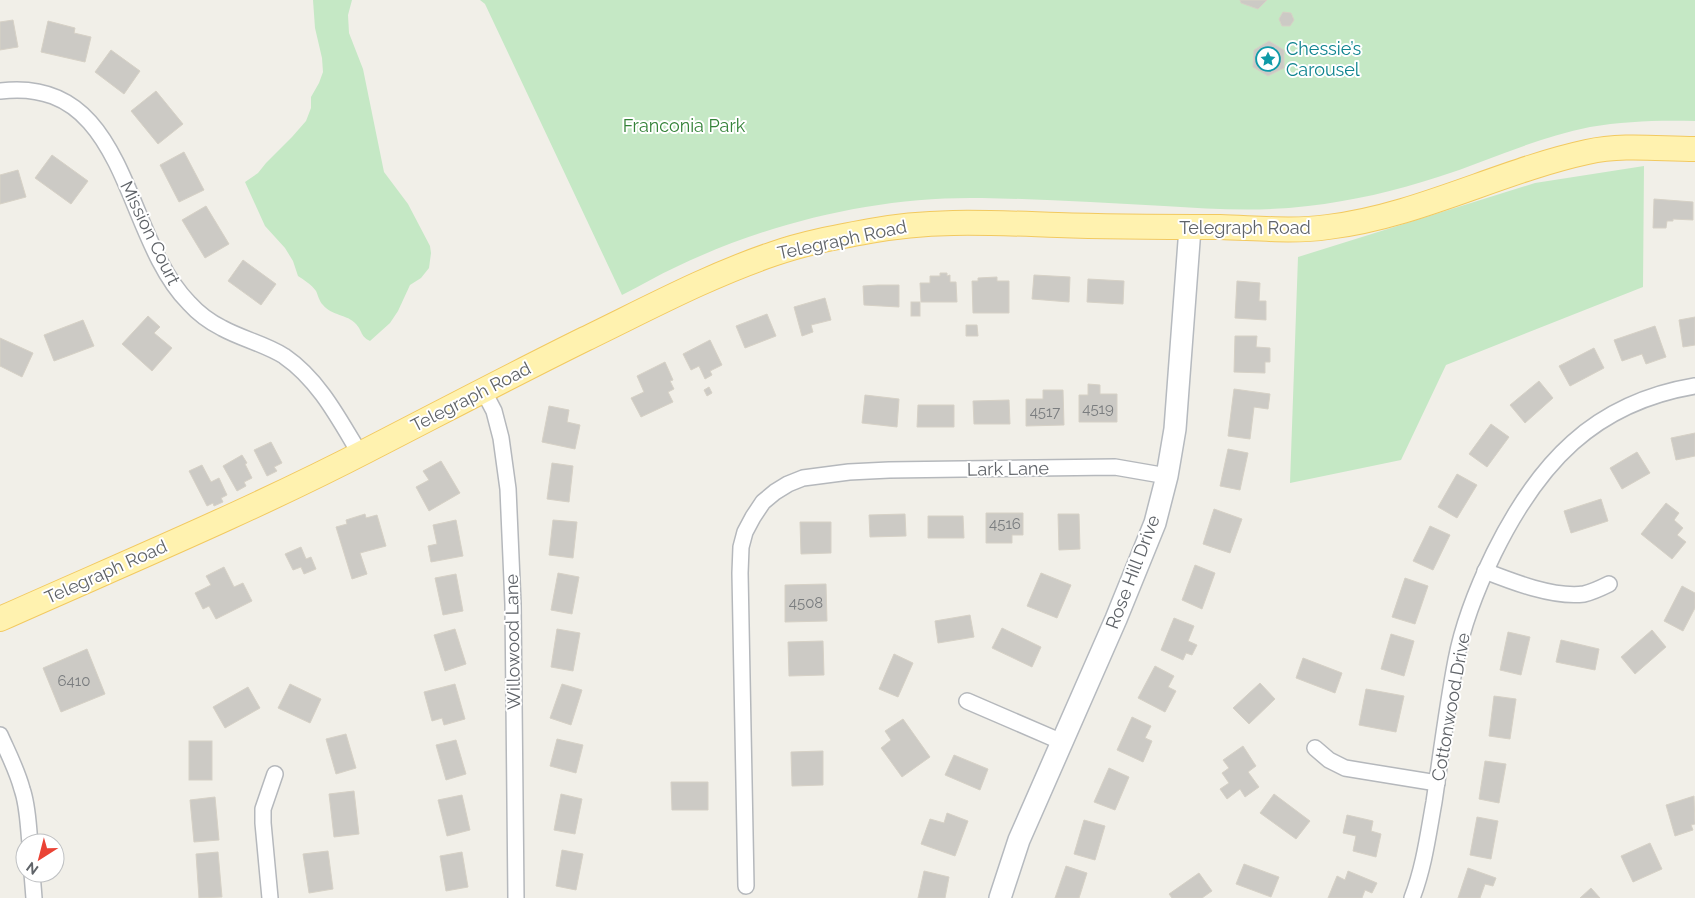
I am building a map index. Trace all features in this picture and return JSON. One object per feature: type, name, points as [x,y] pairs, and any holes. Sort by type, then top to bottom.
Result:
[{"type":"main road","name":"Telegraph Road","points":[[0,620],[251,507],[699,284],[768,256],[804,244],[875,230],[932,224],[977,223],[1296,229],[1327,227],[1406,210],[1554,161],[1589,152],[1617,147],[1695,149]]},
{"type":"street","name":"Mission Court","points":[[0,91],[27,91],[48,95],[63,101],[83,114],[92,123],[111,152],[156,252],[174,285],[204,317],[223,329],[268,347],[284,356],[303,371],[320,389],[360,454]]},
{"type":"street","name":"Rose Hill Drive","points":[[1000,898],[1019,840],[1144,553],[1155,523],[1176,429],[1190,228]]},
{"type":"street","name":"Cottonwood Drive","points":[[1412,898],[1425,853],[1456,658],[1485,571],[1517,508],[1539,477],[1560,453],[1586,431],[1615,412],[1646,398],[1676,389],[1695,386]]},
{"type":"street","name":"Willowood Lane","points":[[483,390],[494,411],[508,488],[513,604],[516,898]]},
{"type":"street","name":"Lark Lane","points":[[746,886],[741,547],[745,532],[763,502],[788,484],[803,478],[849,472],[1115,467],[1167,476]]},
{"type":"street","points":[[1485,571],[1522,585],[1564,594],[1586,594],[1610,584]]},
{"type":"street","points":[[967,701],[1062,742]]},
{"type":"street","points":[[0,735],[23,790],[29,833]]},
{"type":"street","points":[[1315,748],[1329,760],[1345,768],[1437,783]]},
{"type":"street","points":[[270,898],[262,823],[263,809],[275,774]]},
{"type":"street","points":[[33,883],[34,898]]},
{"type":"green space","points":[[313,0],[352,0],[348,15],[349,33],[363,69],[384,172],[408,204],[430,246],[429,268],[421,278],[410,285],[390,323],[370,341],[363,336],[358,327],[348,318],[327,309],[320,302],[316,291],[298,276],[293,261],[285,248],[265,226],[245,182],[258,173],[292,137],[306,121],[311,108],[311,97],[323,72],[322,58],[315,28]]},
{"type":"green space","name":"Franconia Park","points":[[480,0],[1695,0],[1695,121],[1616,123],[1571,131],[1406,187],[1373,195],[1308,206],[1236,209],[982,198],[943,199],[864,207],[825,215],[749,237],[662,273],[622,295],[485,4]]},
{"type":"green space","points":[[1644,166],[1643,287],[1446,365],[1401,460],[1290,483],[1298,257],[1535,183]]},
{"type":"building","points":[[1240,0],[1267,0],[1258,9],[1241,3]]},
{"type":"building","points":[[1283,12],[1291,13],[1294,20],[1290,26],[1282,26],[1279,19]]},
{"type":"building","points":[[13,20],[18,47],[0,50],[0,22]]},
{"type":"building","points":[[48,21],[75,28],[74,33],[91,37],[85,62],[41,52]]},
{"type":"building","points":[[1269,41],[1284,50],[1284,68],[1268,76],[1253,67],[1254,50]]},
{"type":"building","points":[[111,50],[140,71],[124,94],[95,72]]},
{"type":"building","points":[[156,91],[183,124],[158,144],[131,111]]},
{"type":"building","points":[[184,152],[204,190],[179,202],[160,165]]},
{"type":"building","points":[[52,155],[88,181],[71,204],[35,178]]},
{"type":"building","points":[[18,170],[26,197],[0,204],[0,175]]},
{"type":"building","points":[[1654,199],[1693,202],[1693,220],[1673,219],[1673,221],[1667,221],[1666,228],[1653,228]]},
{"type":"building","points":[[206,206],[229,244],[205,258],[182,220]]},
{"type":"building","points":[[243,260],[276,284],[261,305],[228,281]]},
{"type":"building","points":[[940,273],[947,273],[947,276],[950,275],[950,282],[956,282],[957,302],[921,302],[920,283],[930,283],[930,276],[940,276]]},
{"type":"building","points":[[1034,275],[1070,277],[1069,302],[1032,299]]},
{"type":"building","points":[[997,277],[997,281],[1009,281],[1009,313],[973,313],[972,281],[978,281],[978,278]]},
{"type":"building","points":[[1088,279],[1124,281],[1123,304],[1087,302]]},
{"type":"building","points":[[1237,281],[1260,283],[1259,301],[1266,301],[1266,320],[1235,318]]},
{"type":"building","points":[[899,285],[899,307],[864,305],[863,286]]},
{"type":"building","points":[[825,298],[831,320],[811,325],[813,332],[802,336],[794,307]]},
{"type":"building","points":[[911,302],[920,302],[920,316],[911,316]]},
{"type":"building","points":[[767,314],[776,336],[745,348],[736,326]]},
{"type":"building","points":[[148,316],[160,327],[154,333],[172,348],[152,371],[122,344]]},
{"type":"building","points":[[1695,317],[1695,345],[1683,347],[1679,320]]},
{"type":"building","points":[[83,320],[94,346],[54,361],[44,335]]},
{"type":"building","points":[[966,325],[977,325],[978,336],[966,336]]},
{"type":"building","points":[[1655,326],[1666,357],[1646,364],[1642,354],[1622,361],[1614,340]]},
{"type":"building","points":[[1235,336],[1257,336],[1256,347],[1270,348],[1270,362],[1265,362],[1265,373],[1234,372]]},
{"type":"building","points":[[0,338],[33,353],[22,377],[0,366]]},
{"type":"building","points":[[710,340],[722,365],[710,371],[712,375],[705,379],[699,366],[691,370],[683,354]]},
{"type":"building","points":[[1594,348],[1604,368],[1570,386],[1559,366]]},
{"type":"building","points":[[665,362],[673,380],[670,381],[674,389],[668,392],[673,402],[641,417],[631,398],[644,392],[637,376]]},
{"type":"building","points":[[1539,381],[1553,398],[1525,423],[1510,405]]},
{"type":"building","points":[[1088,384],[1100,385],[1100,394],[1117,394],[1117,422],[1079,422],[1079,395],[1088,395]]},
{"type":"building","points":[[709,387],[712,393],[707,396],[704,390]]},
{"type":"building","points":[[1234,389],[1270,394],[1268,409],[1254,407],[1250,439],[1228,436]]},
{"type":"building","points":[[1043,390],[1063,390],[1064,425],[1026,426],[1026,399],[1043,399]]},
{"type":"building","points":[[865,395],[899,399],[897,427],[862,423]]},
{"type":"building","points":[[1009,400],[1010,424],[974,424],[973,401]]},
{"type":"building","points":[[918,405],[954,405],[954,427],[917,427]]},
{"type":"building","points":[[549,406],[569,410],[567,422],[580,425],[575,449],[542,442]]},
{"type":"building","points":[[1491,424],[1509,437],[1487,467],[1469,454]]},
{"type":"building","points":[[1695,433],[1695,456],[1676,460],[1671,438]]},
{"type":"building","points":[[271,442],[282,463],[274,467],[277,471],[267,476],[254,450]]},
{"type":"building","points":[[1228,449],[1248,453],[1240,490],[1220,486]]},
{"type":"building","points":[[1637,452],[1650,473],[1622,489],[1610,468]]},
{"type":"building","points":[[242,455],[252,478],[244,482],[246,486],[237,491],[223,466]]},
{"type":"building","points":[[441,461],[460,493],[429,511],[416,487],[429,480],[423,471]]},
{"type":"building","points":[[552,463],[573,466],[569,502],[547,499]]},
{"type":"building","points":[[202,465],[211,482],[219,478],[227,495],[221,498],[223,502],[214,506],[213,503],[207,506],[189,471]]},
{"type":"building","points":[[1457,474],[1477,485],[1457,518],[1438,507]]},
{"type":"building","points":[[1601,499],[1608,521],[1571,533],[1564,511]]},
{"type":"building","points":[[1666,503],[1679,513],[1674,520],[1683,528],[1677,535],[1686,542],[1672,559],[1641,534]]},
{"type":"building","points":[[1214,509],[1242,519],[1230,553],[1203,544]]},
{"type":"building","points":[[986,513],[1023,513],[1023,535],[1012,535],[1012,543],[986,543]]},
{"type":"building","points":[[365,514],[366,518],[377,515],[386,546],[360,553],[367,574],[352,579],[336,527],[347,524],[346,520]]},
{"type":"building","points":[[905,514],[906,536],[870,537],[869,515]]},
{"type":"building","points":[[1058,514],[1079,514],[1080,549],[1059,550]]},
{"type":"building","points":[[928,516],[963,516],[964,538],[928,538]]},
{"type":"building","points":[[456,520],[463,556],[431,562],[428,546],[437,544],[433,525]]},
{"type":"building","points":[[553,520],[577,522],[573,558],[549,555]]},
{"type":"building","points":[[800,522],[831,522],[831,553],[801,554]]},
{"type":"building","points":[[1430,526],[1450,535],[1433,570],[1413,561]]},
{"type":"building","points":[[301,547],[306,559],[311,557],[316,569],[304,574],[301,567],[293,570],[285,554]]},
{"type":"building","points":[[1195,565],[1215,573],[1202,609],[1182,600]]},
{"type":"building","points":[[224,567],[234,587],[243,583],[252,601],[216,619],[209,606],[203,609],[195,593],[211,585],[206,576]]},
{"type":"building","points":[[558,573],[579,577],[572,614],[551,610]]},
{"type":"building","points":[[1041,573],[1071,585],[1057,618],[1027,606]]},
{"type":"building","points":[[456,574],[463,611],[443,615],[435,578]]},
{"type":"building","points":[[1405,578],[1428,586],[1415,624],[1392,617]]},
{"type":"building","points":[[826,584],[827,621],[785,622],[785,585]]},
{"type":"building","points":[[1682,586],[1695,593],[1695,608],[1683,631],[1664,621]]},
{"type":"building","points":[[970,615],[974,637],[938,643],[935,621]]},
{"type":"building","points":[[1174,618],[1194,626],[1188,641],[1197,645],[1192,655],[1186,653],[1183,660],[1161,650]]},
{"type":"building","points":[[1002,628],[1041,647],[1032,667],[992,648]]},
{"type":"building","points":[[455,629],[466,664],[445,671],[434,635]]},
{"type":"building","points":[[557,629],[580,633],[573,671],[551,667]]},
{"type":"building","points":[[1652,630],[1666,647],[1635,674],[1621,657]]},
{"type":"building","points":[[1508,632],[1530,637],[1521,675],[1500,670]]},
{"type":"building","points":[[1391,634],[1414,641],[1404,676],[1381,669]]},
{"type":"building","points":[[1561,640],[1599,649],[1595,670],[1556,662]]},
{"type":"building","points":[[823,641],[824,675],[789,676],[788,642]]},
{"type":"building","points":[[87,649],[105,694],[61,712],[43,668]]},
{"type":"building","points":[[894,654],[913,663],[898,697],[879,689]]},
{"type":"building","points":[[1303,658],[1342,673],[1335,693],[1296,678]]},
{"type":"building","points":[[1155,666],[1174,676],[1168,687],[1176,691],[1165,712],[1138,698]]},
{"type":"building","points":[[1260,683],[1275,699],[1249,724],[1233,708]]},
{"type":"building","points":[[290,684],[321,699],[310,723],[278,708]]},
{"type":"building","points":[[455,684],[465,719],[444,725],[442,718],[432,721],[424,692]]},
{"type":"building","points":[[562,684],[582,690],[571,725],[550,718]]},
{"type":"building","points":[[248,687],[260,708],[225,728],[213,707]]},
{"type":"building","points":[[1366,689],[1404,696],[1396,732],[1359,725]]},
{"type":"building","points":[[1494,696],[1516,699],[1510,739],[1489,736]]},
{"type":"building","points":[[1132,717],[1151,726],[1145,738],[1152,741],[1143,762],[1117,750]]},
{"type":"building","points":[[903,719],[930,757],[902,777],[881,748],[891,740],[885,731]]},
{"type":"building","points":[[346,734],[356,768],[336,774],[326,739]]},
{"type":"building","points":[[557,739],[583,745],[576,773],[550,766]]},
{"type":"building","points":[[456,740],[466,774],[446,780],[436,745]]},
{"type":"building","points":[[189,741],[212,741],[212,780],[189,780]]},
{"type":"building","points":[[1243,746],[1256,766],[1248,772],[1259,787],[1245,797],[1240,789],[1227,799],[1220,789],[1229,783],[1222,773],[1229,768],[1223,760]]},
{"type":"building","points":[[823,751],[823,785],[792,786],[791,752]]},
{"type":"building","points":[[954,755],[988,769],[980,790],[945,775]]},
{"type":"building","points":[[1485,761],[1506,764],[1499,803],[1479,799]]},
{"type":"building","points":[[1109,768],[1129,777],[1115,810],[1094,802]]},
{"type":"building","points":[[671,782],[708,782],[708,810],[672,810]]},
{"type":"building","points":[[354,791],[359,834],[334,837],[329,794]]},
{"type":"building","points":[[561,794],[582,799],[575,834],[554,830]]},
{"type":"building","points":[[1274,794],[1310,821],[1296,839],[1260,813]]},
{"type":"building","points":[[462,795],[470,830],[447,836],[438,800]]},
{"type":"building","points":[[1694,796],[1695,824],[1691,825],[1693,830],[1675,836],[1666,805]]},
{"type":"building","points":[[215,797],[219,840],[194,842],[190,800]]},
{"type":"building","points":[[947,813],[968,821],[955,856],[921,844],[930,819],[944,823]]},
{"type":"building","points":[[1347,815],[1373,821],[1371,831],[1381,834],[1376,857],[1353,851],[1356,836],[1343,833]]},
{"type":"building","points":[[1477,817],[1498,821],[1491,859],[1470,855]]},
{"type":"building","points":[[1084,820],[1105,826],[1095,860],[1074,854]]},
{"type":"building","points":[[1650,843],[1662,869],[1633,882],[1621,856]]},
{"type":"building","points":[[562,850],[583,854],[576,890],[556,886]]},
{"type":"building","points":[[328,851],[333,889],[309,893],[303,854]]},
{"type":"building","points":[[218,852],[222,897],[199,898],[196,854]]},
{"type":"building","points":[[462,852],[468,887],[446,891],[440,856]]},
{"type":"building","points":[[1244,864],[1279,877],[1271,897],[1236,884]]},
{"type":"building","points":[[1066,866],[1087,873],[1079,898],[1055,898]]},
{"type":"building","points":[[1468,868],[1496,878],[1493,886],[1485,884],[1480,898],[1458,898]]},
{"type":"building","points":[[924,871],[949,877],[945,898],[918,898]]},
{"type":"building","points":[[1348,871],[1377,883],[1372,893],[1365,890],[1362,898],[1328,898],[1337,876],[1345,880]]},
{"type":"building","points":[[1199,873],[1212,891],[1202,898],[1172,898],[1169,894]]},
{"type":"building","points":[[1591,888],[1600,898],[1580,898]]},
{"type":"place","name":"Chessie’s Carousel","points":[[1268,59]]}]
